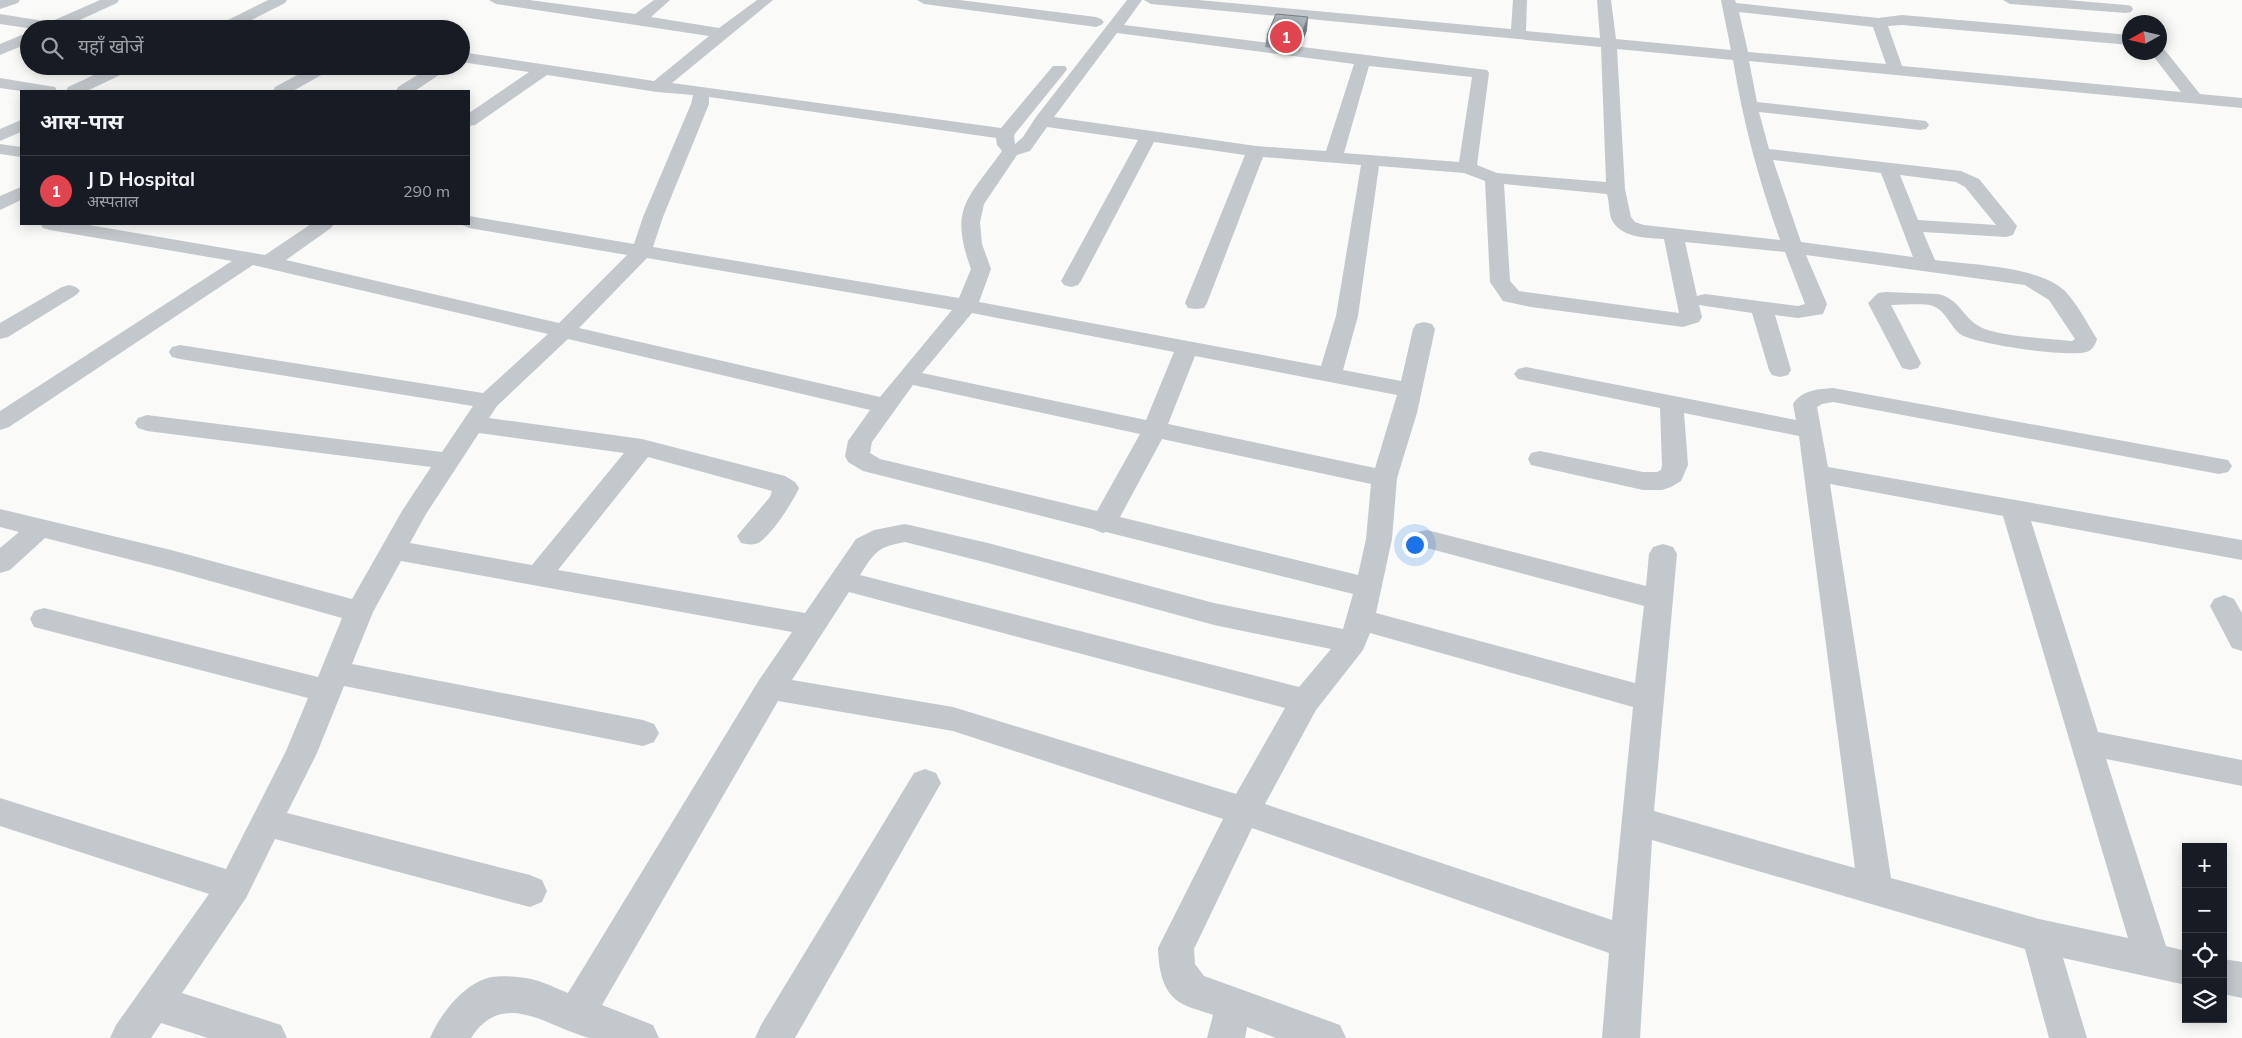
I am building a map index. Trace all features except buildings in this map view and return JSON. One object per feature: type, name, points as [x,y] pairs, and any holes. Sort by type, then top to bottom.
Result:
[{"type":"street","points":[[0,5],[13,0]]},
{"type":"street","points":[[67,20],[112,0]]},
{"type":"street","points":[[225,20],[265,0]]},
{"type":"street","points":[[239,20],[280,0]]},
{"type":"street","points":[[496,0],[550,3],[722,33]]},
{"type":"street","points":[[638,19],[663,0]]},
{"type":"street","points":[[657,87],[722,33],[766,0]]},
{"type":"street","points":[[924,0],[1096,22]]},
{"type":"street","points":[[470,58],[657,87],[702,91],[1024,147],[1135,0]]},
{"type":"street","points":[[1150,0],[2242,103]]},
{"type":"street","points":[[1518,36],[1520,0]]},
{"type":"street","points":[[1604,0],[1612,83],[1616,189],[1622,218],[1628,226],[1641,231],[1791,247],[2028,279],[2044,285],[2057,294],[2086,339],[2084,345],[2080,348],[2072,348],[1986,337],[1968,329],[1952,310],[1938,300],[1886,298],[1879,303],[1910,363]]},
{"type":"street","points":[[2010,0],[2123,4],[2131,15]]},
{"type":"street","points":[[1705,300],[1798,312],[1815,309],[1816,304],[1791,247],[1762,153],[1750,106],[1729,4],[1798,7],[1879,23],[1902,20],[2122,39]]},
{"type":"street","points":[[1085,37],[1108,7]]},
{"type":"street","points":[[0,19],[20,23]]},
{"type":"street","points":[[1879,23],[1896,71]]},
{"type":"street","points":[[1113,28],[1481,73],[1467,168]]},
{"type":"street","points":[[0,50],[20,41]]},
{"type":"street","points":[[1067,59],[1020,118],[974,204],[970,222],[971,236],[982,269],[967,306],[907,377],[860,441],[858,456],[872,465],[1104,524],[1369,588]]},
{"type":"street","points":[[1333,158],[1363,60]]},
{"type":"street","points":[[2164,60],[2194,98]]},
{"type":"street","points":[[470,121],[543,70]]},
{"type":"street","points":[[76,90],[109,75]]},
{"type":"street","points":[[92,90],[123,75]]},
{"type":"street","points":[[284,90],[310,75]]},
{"type":"street","points":[[406,90],[430,75]]},
{"type":"street","points":[[0,83],[43,90]]},
{"type":"street","points":[[129,1038],[234,887],[302,753],[359,612],[415,511],[488,401],[564,331],[642,252],[653,216],[700,104],[702,91]]},
{"type":"street","points":[[1750,106],[1920,125]]},
{"type":"street","points":[[1042,121],[1256,151],[1467,168],[1494,178],[1616,189]]},
{"type":"street","points":[[0,136],[20,126]]},
{"type":"street","points":[[1071,281],[1149,135]]},
{"type":"street","points":[[0,149],[20,152]]},
{"type":"street","points":[[1196,303],[1256,151]]},
{"type":"street","points":[[1762,153],[1961,177],[1972,183],[2007,226],[2006,231],[1991,232],[1912,225]]},
{"type":"street","points":[[1330,375],[1347,316],[1371,161]]},
{"type":"street","points":[[1888,168],[1927,266]]},
{"type":"street","points":[[1494,178],[1500,282],[1511,296],[1531,301],[1672,320],[1683,320],[1691,317],[1673,234]]},
{"type":"street","points":[[0,204],[20,194]]},
{"type":"street","points":[[470,222],[967,306],[1410,390]]},
{"type":"street","points":[[55,225],[144,242],[259,260],[886,406]]},
{"type":"street","points":[[0,422],[259,260],[322,225]]},
{"type":"street","points":[[0,332],[69,291]]},
{"type":"street","points":[[1761,306],[1780,370]]},
{"type":"street","points":[[1327,1038],[1230,1022],[1192,989],[1177,970],[1176,948],[1244,811],[1305,702],[1356,631],[1369,588],[1379,540],[1384,478],[1410,390],[1424,329]]},
{"type":"street","points":[[1104,524],[1154,430],[1188,348]]},
{"type":"street","points":[[180,352],[488,401]]},
{"type":"street","points":[[1526,374],[1810,430]]},
{"type":"street","points":[[907,377],[1384,478]]},
{"type":"street","points":[[1875,889],[1805,404],[1816,397],[1833,396],[2219,466]]},
{"type":"street","points":[[1540,459],[1643,481],[1662,481],[1672,475],[1675,465],[1672,403]]},
{"type":"street","points":[[147,423],[448,461]]},
{"type":"street","points":[[473,424],[642,447],[776,482],[786,488],[781,501],[750,536]]},
{"type":"street","points":[[538,576],[642,447]]},
{"type":"street","points":[[1816,473],[2242,550]]},
{"type":"street","points":[[2014,509],[2152,960]]},
{"type":"street","points":[[0,518],[170,560],[359,612]]},
{"type":"street","points":[[0,563],[39,529]]},
{"type":"street","points":[[576,1014],[770,688],[865,546],[883,537],[905,533],[988,553],[1214,614],[1356,631],[1649,699]]},
{"type":"street","points":[[1427,539],[1658,599]]},
{"type":"street","points":[[393,550],[812,625]]},
{"type":"street","points":[[1621,1038],[1637,821],[1663,554]]},
{"type":"street","points":[[842,580],[1305,702]]},
{"type":"street","points":[[2224,606],[2242,640]]},
{"type":"street","points":[[44,619],[331,682],[643,733]]},
{"type":"street","points":[[770,688],[953,720],[1244,811],[1628,943]]},
{"type":"street","points":[[2084,742],[2242,773]]},
{"type":"street","points":[[774,1038],[925,783]]},
{"type":"street","points":[[0,812],[234,887]]},
{"type":"street","points":[[1637,821],[2040,936],[2182,967]]},
{"type":"street","points":[[266,822],[530,891]]},
{"type":"street","points":[[2040,936],[2068,1038]]},
{"type":"street","points":[[2227,977],[2242,980]]},
{"type":"street","points":[[449,1038],[465,1014],[492,995],[532,997],[640,1038]]},
{"type":"street","points":[[154,1003],[268,1038]]},
{"type":"place","name":"J D Hospital","points":[[1286,37]]}]
